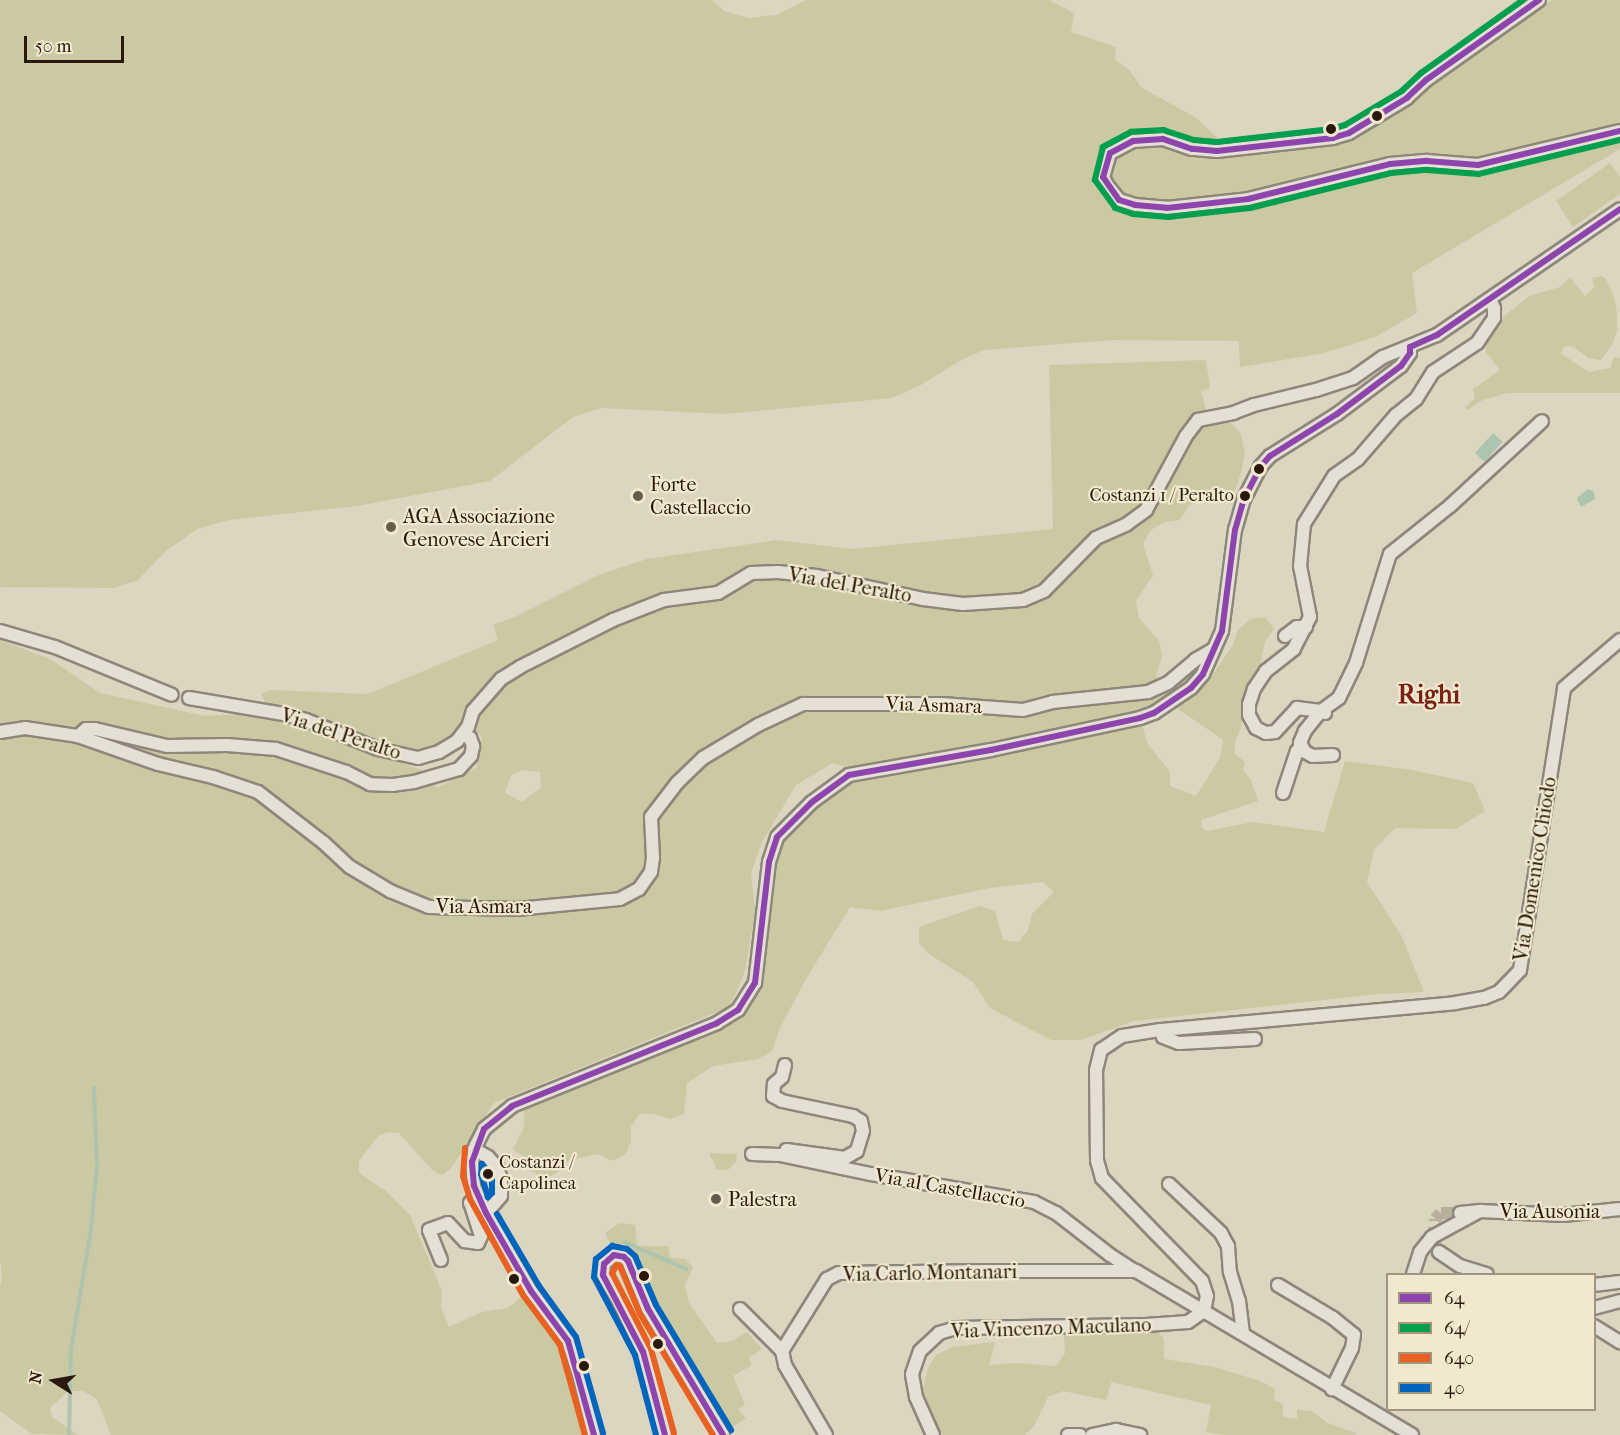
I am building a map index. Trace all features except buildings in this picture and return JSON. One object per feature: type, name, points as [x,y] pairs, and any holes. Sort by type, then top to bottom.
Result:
[{"type":"street","points":[[1539,0],[1426,80],[1407,98],[1349,133],[1333,138],[1217,151],[1192,149],[1163,139],[1133,141],[1110,153],[1103,177],[1119,200],[1167,208],[1248,200],[1390,164],[1427,161],[1478,165],[1620,131]]},
{"type":"street","name":"Via del Peralto","points":[[189,698],[284,714],[306,720],[378,749],[418,758],[439,752],[463,735],[473,711],[501,679],[520,667],[613,620],[664,600],[718,593],[751,573],[778,572],[817,576],[924,599],[963,604],[1023,600],[1044,591],[1096,538],[1127,524],[1146,510],[1186,436],[1198,420],[1233,413],[1254,405],[1345,382],[1383,357],[1437,335],[1620,209]]},
{"type":"street","points":[[1323,712],[1307,707],[1297,708],[1279,729],[1271,733],[1256,728],[1249,715],[1250,699],[1257,684],[1266,671],[1294,649],[1310,614],[1300,566],[1304,524],[1334,476],[1358,459],[1396,416],[1416,399],[1433,372],[1477,343],[1494,318],[1494,308],[1490,300]]},
{"type":"street","points":[[594,1435],[568,1341],[531,1291],[478,1196],[472,1176],[474,1149],[484,1130],[512,1106],[717,1023],[738,1010],[755,983],[769,861],[777,837],[812,802],[849,776],[991,750],[1140,718],[1154,713],[1191,688],[1203,674],[1222,631],[1235,530],[1244,499],[1261,466],[1270,456],[1337,414],[1401,366],[1410,353],[1410,346]]},
{"type":"street","points":[[1333,755],[1313,756],[1305,752],[1300,743],[1305,731],[1339,698],[1349,678],[1372,616],[1390,554],[1450,506],[1542,421]]},
{"type":"street","points":[[1285,636],[1297,627],[1306,627]]},
{"type":"street","points":[[0,631],[55,647],[172,695]]},
{"type":"street","name":"Via Domenico Chiodo","points":[[1204,1311],[1207,1296],[1202,1281],[1125,1205],[1102,1178],[1097,1161],[1096,1070],[1101,1050],[1122,1036],[1161,1030],[1455,1003],[1484,998],[1499,992],[1520,970],[1564,688],[1620,640]]},
{"type":"street","name":"Via Asmara","points":[[78,736],[158,764],[213,777],[258,792],[324,843],[350,867],[390,891],[429,907],[517,909],[620,898],[639,889],[651,872],[653,858],[651,817],[677,783],[703,758],[758,725],[803,704],[942,704],[1023,710],[1052,702],[1148,692],[1168,683],[1195,660],[1214,649]]},
{"type":"street","points":[[1348,703],[1351,688],[1349,678]]},
{"type":"street","points":[[0,732],[25,728],[78,736],[86,729],[95,729],[167,746],[227,745],[276,749],[346,772],[370,784],[393,785],[414,782],[459,769],[471,756],[473,746],[470,738],[463,735]]},
{"type":"street","points":[[1283,794],[1302,747]]},
{"type":"street","points":[[1161,1030],[1163,1037],[1179,1042],[1255,1039]]},
{"type":"street","name":"Via al Castellaccio","points":[[780,1155],[785,1150],[845,1158],[857,1151],[863,1131],[861,1121],[853,1116],[782,1101],[773,1096],[774,1084],[782,1077],[785,1065]]},
{"type":"street","points":[[474,1149],[492,1162],[501,1179],[501,1196],[486,1213]]},
{"type":"street","name":"Via al Castellaccio","points":[[752,1154],[780,1155],[871,1174],[1034,1202],[1056,1213],[1110,1255],[1136,1271]]},
{"type":"street","points":[[1169,1184],[1221,1233],[1228,1246],[1230,1272],[1239,1301],[1243,1334]]},
{"type":"street","points":[[441,1260],[429,1230],[448,1223],[465,1241],[478,1243],[482,1236],[470,1203],[478,1196]]},
{"type":"street","name":"Via Ausonia","points":[[1460,1212],[1563,1215],[1620,1209]]},
{"type":"street","name":"Via Ausonia","points":[[1414,1273],[1420,1252],[1432,1237],[1480,1211]]},
{"type":"street","points":[[1439,1252],[1460,1266],[1481,1273]]},
{"type":"street","points":[[665,1435],[643,1352],[603,1275],[604,1263],[614,1255],[624,1257],[628,1262],[648,1309],[723,1435]]},
{"type":"street","points":[[1136,1271],[1412,1435]]},
{"type":"street","name":"Via Carlo Montanari","points":[[782,1351],[823,1283],[838,1273],[1136,1271]]},
{"type":"street","points":[[1596,1285],[1620,1282]]},
{"type":"street","points":[[1278,1285],[1333,1318],[1354,1335],[1352,1348],[1332,1389]]},
{"type":"street","points":[[1596,1307],[1620,1301]]},
{"type":"street","points":[[740,1309],[782,1351],[785,1365],[826,1435]]},
{"type":"street","name":"Via Vincenzo Maculano","points":[[933,1435],[916,1397],[912,1374],[920,1351],[939,1333],[956,1328],[1188,1322],[1204,1311]]},
{"type":"street","points":[[1596,1327],[1620,1342]]},
{"type":"street","points":[[1092,1435],[1116,1430],[1140,1435]]},
{"type":"street","points":[[1068,1435],[1080,1435]]},
{"type":"shaded area","points":[[0,0],[712,0],[724,11],[749,18],[776,15],[806,0],[1049,0],[1074,13],[1071,32],[1116,47],[1115,59],[1130,71],[1142,88],[1195,117],[1234,153],[1336,141],[1407,104],[1552,0],[1620,0],[1620,149],[1412,273],[1417,313],[1375,337],[1324,353],[1240,367],[1239,341],[1114,340],[984,350],[963,359],[921,385],[892,398],[725,414],[601,408],[573,417],[490,481],[357,506],[229,520],[197,529],[166,551],[138,580],[114,588],[0,587]]},
{"type":"shaded area","points":[[1610,163],[1620,177],[1620,194],[1573,227],[1556,201]]},
{"type":"shaded area","points":[[1601,276],[1605,278],[1613,294],[1617,312],[1617,330],[1613,343],[1601,360],[1588,358],[1574,347],[1565,346],[1560,353],[1589,372],[1610,368],[1614,357],[1620,358],[1620,393],[1507,393],[1483,400],[1467,410],[1465,407],[1475,398],[1473,389],[1500,370],[1486,352],[1486,342],[1502,318],[1529,296],[1560,287],[1570,277],[1585,296],[1595,287],[1592,278]]},
{"type":"shaded area","points":[[1206,360],[1210,388],[1201,391],[1207,414],[1232,424],[1241,434],[1245,454],[1232,499],[1201,500],[1189,505],[1180,520],[1165,522],[1151,530],[1143,544],[1153,575],[1136,601],[1139,618],[1159,641],[1162,656],[1156,676],[1160,679],[1186,661],[1197,663],[1201,667],[1186,686],[1156,709],[1029,737],[849,768],[833,763],[796,785],[762,842],[751,873],[755,912],[745,971],[733,1000],[727,1008],[494,1103],[451,1168],[442,1175],[432,1170],[399,1133],[388,1132],[378,1136],[359,1161],[359,1173],[387,1192],[410,1215],[442,1291],[441,1308],[449,1327],[482,1312],[508,1308],[524,1295],[568,1359],[585,1435],[111,1435],[97,1399],[83,1391],[68,1391],[50,1408],[52,1417],[78,1435],[32,1434],[0,1411],[0,1288],[2,1276],[0,1258],[0,640],[50,659],[100,693],[205,716],[243,714],[304,726],[421,770],[437,788],[477,767],[482,737],[477,732],[461,730],[441,743],[416,752],[386,745],[265,702],[261,694],[271,690],[368,694],[498,640],[493,625],[517,616],[601,574],[647,559],[777,540],[852,549],[1053,529],[1049,365]],"holes":[[[523,770],[540,772],[541,787],[522,802],[505,793],[511,775]]]},
{"type":"shaded area","points":[[1493,433],[1503,442],[1485,462],[1475,453]]},
{"type":"shaded area","points":[[1588,489],[1594,492],[1595,499],[1581,507],[1577,498]]},
{"type":"shaded area","points":[[1265,617],[1274,629],[1265,641],[1259,671],[1244,698],[1241,728],[1235,742],[1235,754],[1245,762],[1243,770],[1251,780],[1258,801],[1201,820],[1202,828],[1207,831],[1253,822],[1324,832],[1345,761],[1412,770],[1473,783],[1485,811],[1456,829],[1395,828],[1374,850],[1367,882],[1401,935],[1424,992],[1377,994],[1134,1021],[1081,1040],[1051,1040],[990,1008],[973,982],[929,954],[919,943],[919,927],[979,906],[995,911],[1003,940],[1019,942],[1028,930],[1032,914],[1054,892],[1043,882],[990,888],[880,911],[850,907],[806,979],[780,1028],[772,1051],[758,1059],[713,1066],[687,1083],[684,1114],[670,1119],[655,1114],[640,1114],[631,1126],[631,1141],[625,1155],[612,1161],[598,1154],[568,1161],[558,1172],[545,1179],[532,1171],[530,1160],[513,1150],[524,1127],[524,1108],[721,1029],[743,1014],[761,985],[775,863],[783,840],[817,807],[852,781],[993,756],[1142,724],[1147,743],[1170,772],[1170,786],[1196,796],[1220,758],[1223,740],[1177,708],[1207,683],[1233,645],[1238,630],[1250,619]]},
{"type":"shaded area","points":[[709,1153],[737,1154],[736,1162],[728,1170],[717,1170]]},
{"type":"shaded area","points":[[620,1223],[635,1225],[637,1246],[668,1246],[670,1258],[686,1259],[693,1268],[685,1285],[689,1303],[717,1343],[732,1341],[747,1332],[762,1349],[749,1358],[752,1365],[733,1376],[745,1405],[738,1409],[746,1419],[728,1429],[657,1309],[633,1254],[623,1244],[611,1245],[605,1233]]},
{"type":"shaded area","points":[[1158,1332],[1164,1339],[1164,1359],[1214,1367],[1257,1380],[1275,1389],[1274,1400],[1283,1404],[1283,1417],[1297,1419],[1297,1410],[1312,1411],[1327,1423],[1356,1433],[1356,1435],[1223,1435],[1206,1432],[1211,1405],[1111,1382],[1106,1400],[1063,1391],[1048,1397],[1034,1426],[1025,1435],[941,1435],[927,1407],[923,1388],[929,1366],[936,1355],[952,1347],[995,1342],[989,1365],[1016,1363],[1056,1366],[1065,1353],[1064,1333]]},
{"type":"waterway","points":[[69,1435],[71,1349],[91,1229],[97,1167],[94,1088]]},
{"type":"waterway","points":[[625,1242],[686,1269]]},
{"type":"tunnel","points":[[1439,1252],[1433,1239],[1435,1219],[1441,1213],[1460,1213]]},
{"type":"transit line","name":"64/","points":[[1523,0],[1421,73],[1402,91],[1345,125],[1331,129],[1217,142],[1194,140],[1164,130],[1131,132],[1103,147],[1095,180],[1115,208],[1133,214],[1168,217],[1250,208],[1391,173],[1427,170],[1479,174],[1620,140]]},
{"type":"transit line","name":"64","points":[[1539,0],[1426,80],[1407,98],[1349,133],[1333,138],[1217,151],[1192,149],[1163,139],[1133,141],[1110,153],[1103,177],[1119,200],[1135,205],[1167,208],[1248,199],[1390,164],[1427,161],[1478,165],[1620,131]]},
{"type":"transit line","name":"64","points":[[1410,347],[1437,335],[1620,209]]},
{"type":"transit line","name":"64","points":[[594,1435],[568,1341],[531,1291],[486,1213],[474,1186],[472,1162],[484,1129],[512,1106],[717,1023],[738,1010],[755,983],[769,862],[777,837],[812,802],[849,775],[991,750],[1140,718],[1154,713],[1191,688],[1203,674],[1222,631],[1235,530],[1244,499],[1261,466],[1270,456],[1337,414],[1401,366],[1410,353],[1410,347]]},
{"type":"transit line","name":"640","points":[[465,1148],[463,1176],[470,1199],[523,1295],[560,1345],[585,1435]]},
{"type":"transit line","name":"40","points":[[482,1164],[492,1180],[492,1193],[488,1197],[481,1174],[482,1164]]},
{"type":"transit line","name":"40","points":[[497,1214],[539,1286],[576,1337],[603,1433]]},
{"type":"transit line","name":"40","points":[[656,1435],[635,1355],[594,1277],[596,1259],[612,1246],[627,1249],[635,1256],[656,1305],[731,1430]]},
{"type":"transit line","name":"64","points":[[665,1435],[643,1352],[603,1275],[604,1264],[614,1255],[624,1257],[628,1261],[648,1309],[723,1435]]},
{"type":"transit line","name":"640","points":[[674,1433],[651,1349],[612,1273],[617,1265],[620,1266],[640,1314],[713,1435]]},
{"type":"place","name":"Forte Castellaccio","points":[[638,496]]},
{"type":"place","name":"Costanzi 1 / Peralto","points":[[1245,496]]},
{"type":"place","name":"AGA Associazione Genovese Arcieri","points":[[391,527]]},
{"type":"place","name":"Costanzi / Capolinea","points":[[488,1174]]},
{"type":"place","name":"Palestra","points":[[716,1199]]},
{"type":"district","name":"Righi","points":[[1429,695]]}]
